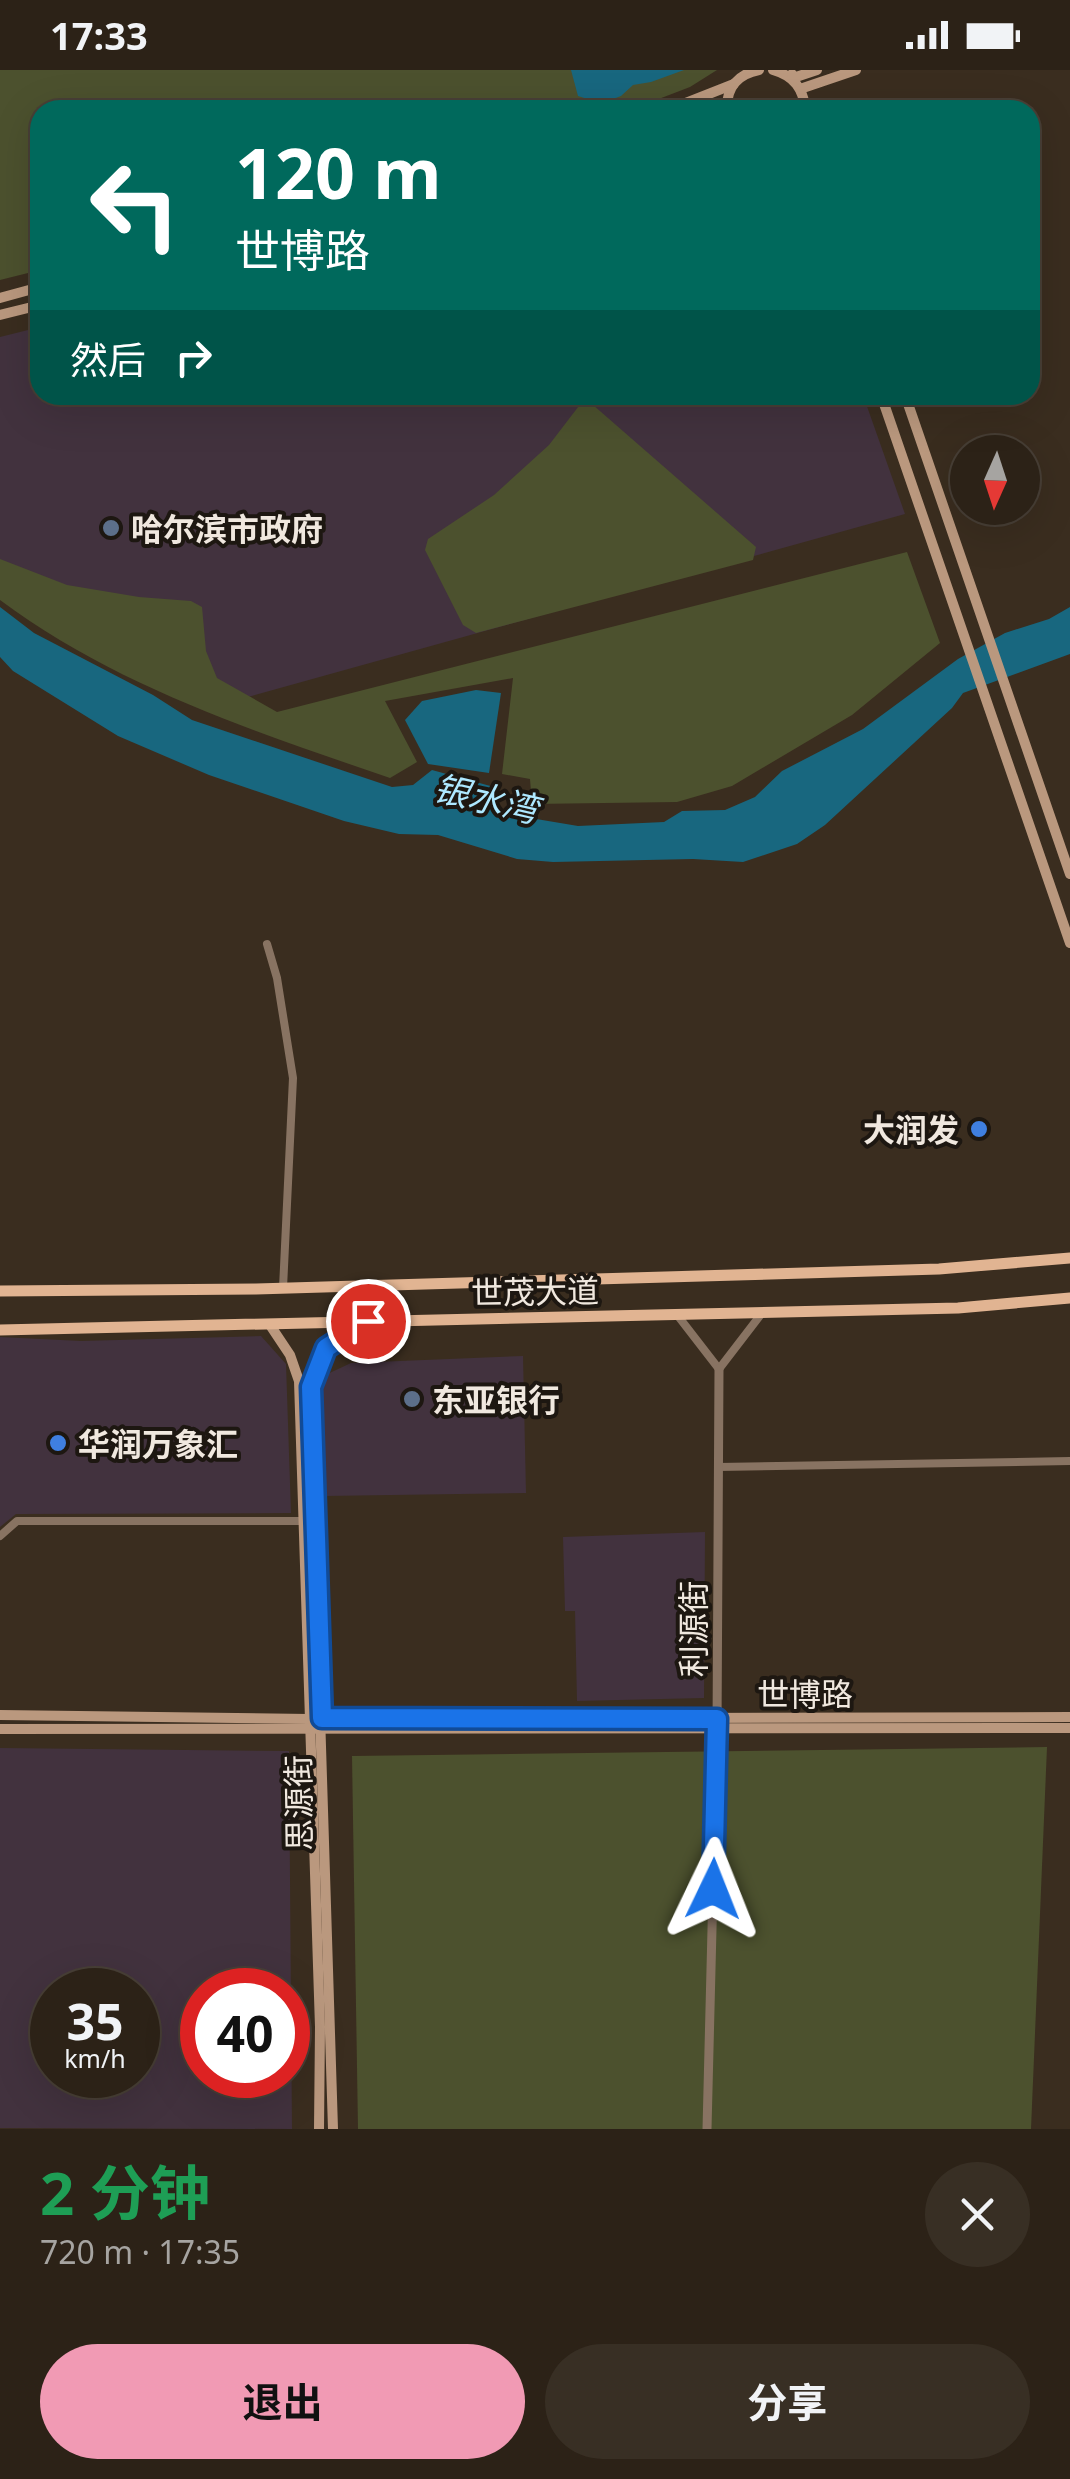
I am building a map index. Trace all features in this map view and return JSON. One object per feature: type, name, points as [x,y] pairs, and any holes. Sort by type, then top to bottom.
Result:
[{"type":"main road","points":[[689,100],[760,70]]},
{"type":"main road","points":[[774,70],[792,74],[817,70]]},
{"type":"main road","points":[[800,89],[856,70]]},
{"type":"main road","points":[[792,74],[803,100]]},
{"type":"main road","points":[[728,100],[738,77]]},
{"type":"main road","points":[[0,298],[30,290]]},
{"type":"main road","points":[[0,316],[30,308]]},
{"type":"main road","points":[[884,405],[1070,943]]},
{"type":"main road","points":[[908,405],[1070,874]]},
{"type":"main road","name":"世茂大道","points":[[0,1292],[939,1269],[1070,1258]]},
{"type":"main road","name":"世茂大道","points":[[0,1330],[958,1308],[1070,1298]]},
{"type":"main road","name":"思源街","points":[[319,2129],[311,1387],[326,1348],[368,1321]]},
{"type":"main road","name":"思源街","points":[[270,1325],[298,1372],[333,2129]]},
{"type":"main road","name":"世博路","points":[[0,1715],[315,1724]]},
{"type":"main road","name":"世博路","points":[[717,1724],[1070,1717]]},
{"type":"main road","name":"世博路","points":[[0,1729],[315,1724],[1070,1728]]},
{"type":"street","points":[[267,944],[277,978],[293,1078],[283,1288]]},
{"type":"street","points":[[678,1316],[719,1370],[762,1313]]},
{"type":"street","name":"利源街","points":[[707,2129],[717,1724],[719,1370]]},
{"type":"street","points":[[718,1467],[1070,1461]]},
{"type":"street","points":[[0,1536],[17,1522],[304,1521]]},
{"type":"shaded area","points":[[30,330],[30,405],[867,405],[905,514],[212,707],[0,594],[0,337]]},
{"type":"shaded area","points":[[261,1336],[286,1364],[291,1513],[16,1514],[0,1527],[0,1337],[81,1341]]},
{"type":"shaded area","points":[[523,1356],[526,1493],[324,1496],[321,1377],[351,1363]]},
{"type":"shaded area","points":[[705,1532],[704,1698],[577,1701],[575,1611],[565,1611],[563,1537]]},
{"type":"shaded area","points":[[0,1748],[289,1751],[291,1968],[180,1968],[180,2098],[292,2098],[292,2129],[0,2128]]},
{"type":"green space","points":[[0,70],[717,70],[690,87],[656,100],[30,100],[30,272],[0,280]]},
{"type":"green space","points":[[580,405],[593,405],[756,547],[753,560],[476,633],[463,625],[425,550],[428,539],[494,495],[549,445]]},
{"type":"green space","points":[[907,552],[940,643],[852,715],[732,786],[677,802],[532,804],[530,779],[502,774],[513,678],[385,701],[417,762],[390,778],[238,724],[139,682],[91,658],[0,600],[0,559],[67,585],[191,601],[202,607],[206,651],[217,678],[277,712]]},
{"type":"green space","points":[[1047,1747],[1031,2129],[358,2129],[352,1756]]},
{"type":"water","points":[[571,70],[684,70],[633,85],[613,99],[578,96]]},
{"type":"water","name":"银水湾","points":[[0,607],[34,633],[153,695],[192,720],[392,787],[413,785],[432,770],[494,787],[500,813],[578,826],[664,822],[682,811],[725,810],[755,797],[782,771],[863,729],[958,659],[1005,633],[1049,619],[1070,607],[1070,654],[963,693],[952,708],[825,825],[797,844],[743,862],[553,862],[517,859],[438,835],[399,834],[344,821],[209,775],[118,736],[13,671],[0,657]]},
{"type":"water","points":[[476,690],[501,693],[489,773],[428,764],[405,720],[422,701]]},
{"type":"place","name":"哈尔滨市政府","points":[[111,528]]},
{"type":"place","name":"大润发","points":[[979,1129]]},
{"type":"place","name":"东亚银行","points":[[412,1399]]},
{"type":"place","name":"华润万象汇","points":[[58,1443]]},
{"type":"route","points":[[368,1321],[326,1348],[311,1387],[322,1718],[717,1719],[713,1889]]}]
